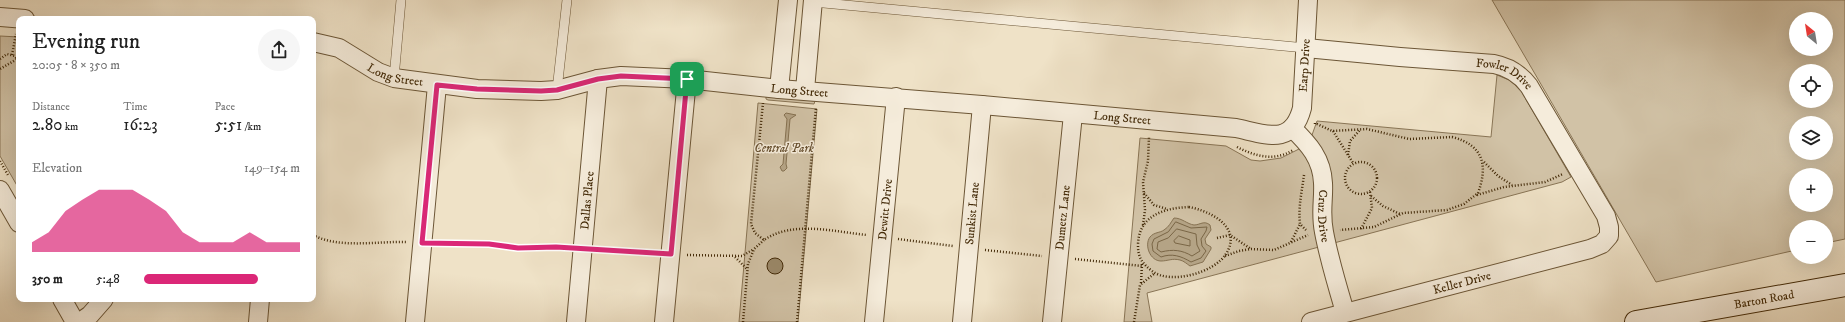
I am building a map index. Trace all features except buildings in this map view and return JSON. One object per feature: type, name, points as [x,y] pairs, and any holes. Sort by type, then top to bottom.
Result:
[{"type":"main road","name":"Barton Road","points":[[1636,322],[1845,285]]},
{"type":"street","points":[[779,89],[788,0]]},
{"type":"street","points":[[792,0],[813,1],[805,90]]},
{"type":"street","name":"Earp Drive","points":[[1292,128],[1299,120],[1302,108],[1308,0]]},
{"type":"street","points":[[0,17],[16,24]]},
{"type":"street","name":"Long Street","points":[[316,43],[340,48],[378,72],[394,78],[437,85],[477,89],[557,90],[598,79],[621,76],[687,79],[779,89],[896,97],[1236,128],[1274,136],[1281,135],[1292,128]]},
{"type":"street","name":"Fowler Drive","points":[[1306,48],[1494,64],[1505,66],[1518,74],[1529,86],[1606,216],[1609,227],[1609,236]]},
{"type":"street","name":"Dallas Place","points":[[576,322],[598,79]]},
{"type":"street","points":[[664,322],[687,79]]},
{"type":"street","points":[[415,322],[437,85]]},
{"type":"street","name":"Dewitt Drive","points":[[874,322],[896,97]]},
{"type":"street","name":"Sunkist Lane","points":[[962,322],[982,105]]},
{"type":"street","name":"Dumetz Lane","points":[[1052,322],[1073,114]]},
{"type":"street","name":"Cruz Drive","points":[[1292,128],[1310,145],[1316,154],[1321,168],[1324,183],[1321,215],[1345,312]]},
{"type":"street","points":[[1,194],[16,218]]},
{"type":"street","name":"Keller Drive","points":[[1311,322],[1590,249],[1602,244],[1609,236]]},
{"type":"street","points":[[64,302],[75,322]]},
{"type":"street","points":[[80,322],[90,315],[101,302]]},
{"type":"street","points":[[258,322],[260,302]]},
{"type":"lane","points":[[394,78],[401,0]]},
{"type":"lane","points":[[557,90],[567,0]]},
{"type":"lane","points":[[813,1],[1306,48]]},
{"type":"path","points":[[12,55],[16,42]]},
{"type":"path","points":[[0,59],[7,54],[12,55],[16,58]]},
{"type":"path","points":[[0,69],[16,60]]},
{"type":"path","points":[[763,101],[752,227],[755,233],[764,240]]},
{"type":"path","points":[[797,322],[814,115],[816,106]]},
{"type":"path","points":[[1348,155],[1350,141],[1360,129]]},
{"type":"path","points":[[1332,131],[1353,163]]},
{"type":"path","points":[[0,161],[4,168]]},
{"type":"path","points":[[1361,161],[1370,163],[1376,169],[1378,178],[1376,186],[1370,192],[1361,194],[1353,192],[1347,186],[1344,178],[1347,169],[1353,163],[1361,161]]},
{"type":"path","points":[[1482,161],[1493,172],[1513,186]]},
{"type":"path","points":[[1291,242],[1300,224],[1300,198],[1304,169]]},
{"type":"path","points":[[1475,196],[1513,186],[1546,182],[1567,172]]},
{"type":"path","points":[[1143,192],[1154,205],[1169,209],[1189,207],[1209,212],[1222,221],[1230,236],[1251,249]]},
{"type":"path","points":[[1361,229],[1372,208],[1370,192]]},
{"type":"path","points":[[1371,196],[1383,206],[1400,214]]},
{"type":"path","points":[[1134,322],[1139,290],[1142,283],[1142,262],[1138,250],[1140,231],[1149,219],[1169,209]]},
{"type":"path","points":[[1300,224],[1312,234]]},
{"type":"path","points":[[316,236],[329,242],[351,244],[380,241],[489,244],[518,248],[556,247],[671,254],[742,256],[754,249],[764,240],[784,231],[805,229]]},
{"type":"path","points":[[1217,238],[1230,236]]},
{"type":"path","points":[[1142,262],[1155,273],[1166,278],[1186,277],[1205,269],[1226,255],[1230,236]]},
{"type":"path","points":[[743,322],[747,270],[750,257],[754,249]]},
{"type":"path","points":[[735,256],[747,270]]},
{"type":"path","points":[[1142,283],[1155,273]]},
{"type":"green space","points":[[1492,0],[1845,0],[1845,239],[1833,242],[1833,220],[1789,220],[1789,252],[1656,282]]},
{"type":"green space","points":[[0,36],[16,37],[16,184],[0,156]]},
{"type":"green space","points":[[1497,75],[1509,80],[1520,89],[1571,177],[1562,182],[1147,293],[1152,322],[1124,322],[1140,138],[1226,146],[1251,160],[1260,161],[1281,158],[1299,149],[1312,135],[1317,121],[1491,137]]},
{"type":"green space","points":[[766,96],[815,101],[814,104],[768,100],[766,99]]},
{"type":"green space","name":"Central Park","points":[[758,103],[817,109],[798,322],[739,322]]},
{"type":"water","points":[[786,113],[796,115],[790,119],[786,164],[787,168],[782,171],[780,167],[783,164],[787,119],[784,115]]},
{"type":"water","points":[[1174,218],[1194,225],[1204,223],[1210,225],[1211,230],[1205,239],[1206,244],[1211,247],[1211,249],[1203,262],[1190,266],[1180,260],[1175,259],[1161,261],[1151,256],[1148,248],[1148,240],[1153,234],[1166,229]]},
{"type":"route","points":[[621,76],[687,79],[671,254],[556,247],[518,248],[489,244],[422,243],[437,85],[477,89],[541,91],[557,90],[598,79],[621,76]]}]
